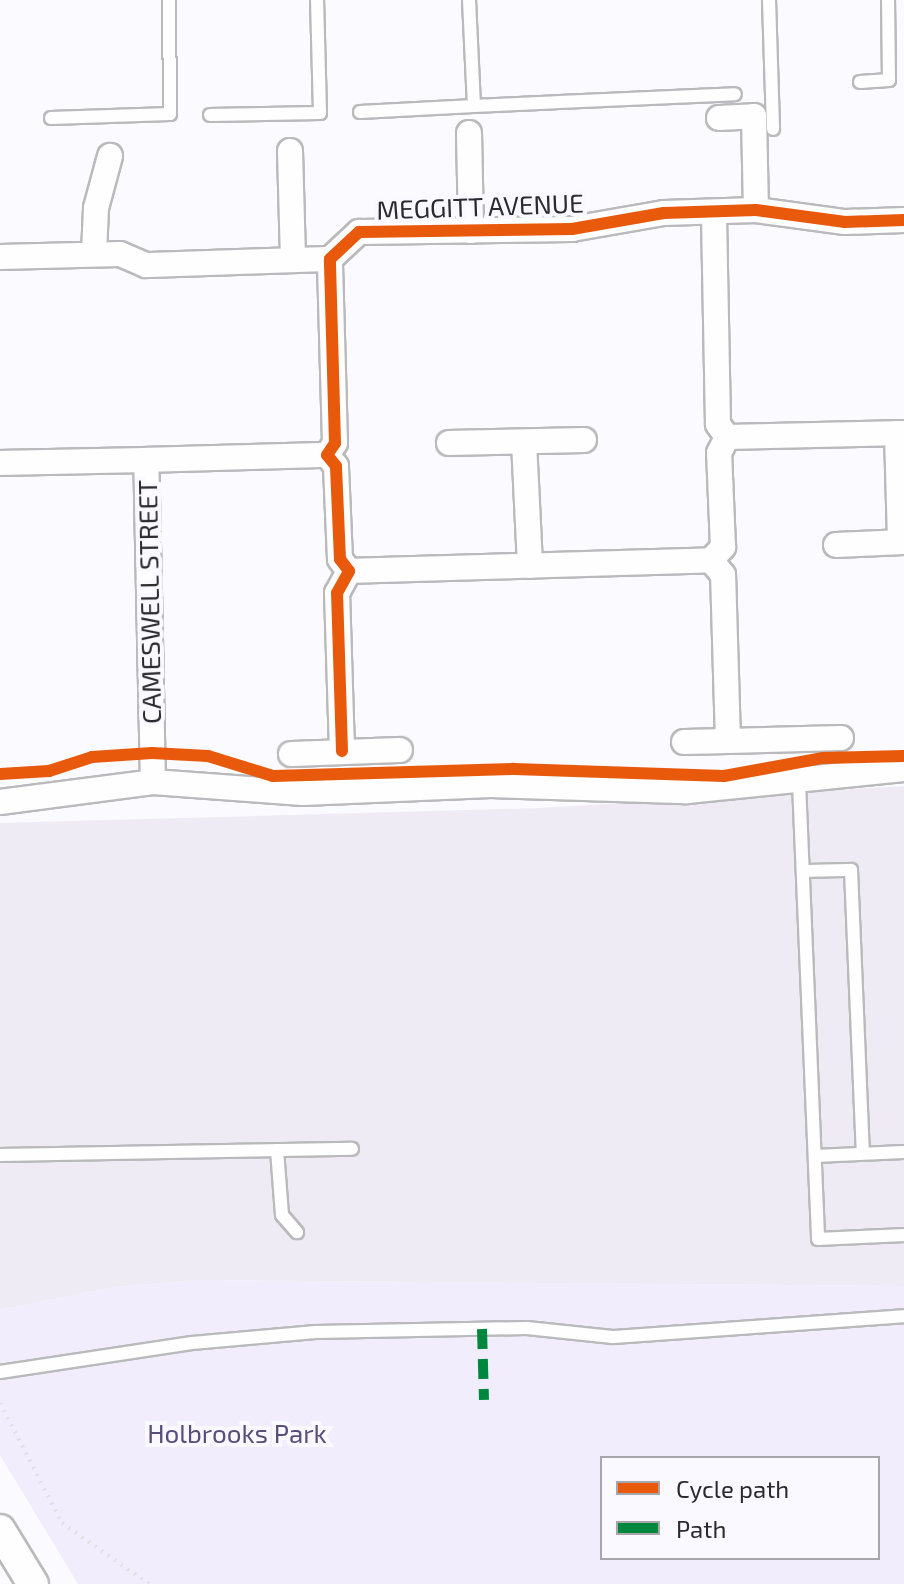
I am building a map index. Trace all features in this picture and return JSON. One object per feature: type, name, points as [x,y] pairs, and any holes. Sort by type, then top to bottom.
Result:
[{"type":"street","points":[[719,118],[754,116],[756,210]]},
{"type":"street","name":"MEGGITT AVENUE","points":[[469,133],[471,231]]},
{"type":"street","points":[[290,151],[293,260]]},
{"type":"street","points":[[94,254],[96,208],[110,156]]},
{"type":"street","name":"MEGGITT AVENUE","points":[[330,259],[359,232],[572,229],[664,213],[756,210],[845,222],[904,220]]},
{"type":"street","points":[[714,212],[718,424],[727,437]]},
{"type":"street","points":[[0,257],[120,254],[146,265],[330,259],[335,443],[327,455],[336,466],[340,559],[349,571]]},
{"type":"street","points":[[727,437],[901,433],[902,542],[836,545]]},
{"type":"street","points":[[349,571],[711,560],[723,547],[719,453],[727,437]]},
{"type":"street","points":[[449,443],[584,440]]},
{"type":"street","points":[[524,442],[530,566]]},
{"type":"street","name":"CAMESWELL STREET","points":[[153,782],[146,460],[327,455]]},
{"type":"street","points":[[0,463],[146,460]]},
{"type":"street","points":[[711,560],[723,575],[728,741]]},
{"type":"street","points":[[342,751],[337,593],[349,571]]},
{"type":"street","points":[[684,742],[841,738]]},
{"type":"street","points":[[291,754],[400,750]]},
{"type":"street","points":[[0,802],[153,782],[303,793],[506,785],[687,791],[799,783],[904,769]]},
{"type":"street","points":[[0,1530],[33,1584]]},
{"type":"lane","points":[[51,118],[170,114],[169,0]]},
{"type":"lane","points":[[210,115],[320,113],[317,0]]},
{"type":"lane","points":[[469,0],[474,106]]},
{"type":"lane","points":[[769,0],[773,129]]},
{"type":"lane","points":[[888,0],[889,80]]},
{"type":"lane","points":[[860,82],[904,81]]},
{"type":"lane","points":[[360,112],[735,94]]},
{"type":"lane","points":[[799,783],[818,1239],[904,1235]]},
{"type":"lane","points":[[803,871],[851,870],[863,1153]]},
{"type":"lane","points":[[0,1155],[352,1149]]},
{"type":"lane","points":[[277,1150],[282,1215],[297,1232]]},
{"type":"lane","points":[[815,1156],[904,1152]]},
{"type":"lane","points":[[0,1372],[192,1343],[316,1332],[527,1328],[613,1337],[904,1316]]},
{"type":"path","points":[[0,1403],[62,1523],[149,1584]]},
{"type":"shaded area","points":[[904,786],[904,1286],[199,1280],[115,1287],[0,1310],[0,823],[540,808]]},
{"type":"green space","name":"Holbrooks Park","points":[[199,1280],[904,1286],[904,1584],[78,1584],[0,1455],[0,1310],[115,1287]]},
{"type":"marked path","points":[[482,1329],[484,1400]]},
{"type":"cycle path","points":[[342,751],[337,593],[349,571],[340,559],[336,466],[327,455],[335,443],[330,259],[359,232],[572,229],[664,213],[756,210],[845,222],[904,220]]},
{"type":"cycle path","points":[[0,774],[49,771],[92,757],[152,753],[208,756],[273,776],[514,769],[724,776],[823,758],[904,756]]}]
